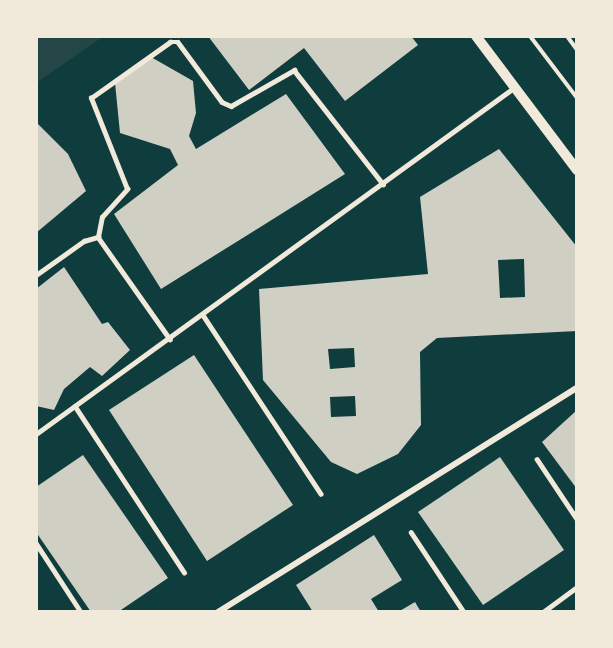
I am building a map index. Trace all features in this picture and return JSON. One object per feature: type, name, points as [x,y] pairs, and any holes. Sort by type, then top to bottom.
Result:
[{"type":"street","points":[[477,36],[577,170]]},
{"type":"street","points":[[218,612],[577,388]]},
{"type":"lane","points":[[170,339],[98,237],[102,217],[128,189],[91,98],[170,42],[178,42],[222,102],[231,106],[294,70],[383,184]]},
{"type":"lane","points":[[36,434],[515,87]]},
{"type":"lane","points":[[36,275],[84,242],[98,237]]},
{"type":"lane","points":[[203,315],[321,494]]},
{"type":"lane","points":[[75,406],[184,572]]},
{"type":"lane","points":[[537,459],[577,519]]},
{"type":"lane","points":[[411,532],[464,612]]},
{"type":"lane","points":[[36,543],[81,612]]},
{"type":"lane","points":[[543,612],[577,587]]},
{"type":"path","points":[[530,36],[577,98]]},
{"type":"path","points":[[567,36],[577,50]]},
{"type":"shaded area","points":[[36,36],[104,36],[36,83]]},
{"type":"building","points":[[208,36],[411,36],[418,45],[345,101],[304,48],[249,90]]},
{"type":"building","points":[[151,57],[193,81],[196,113],[189,136],[196,149],[286,94],[345,174],[161,289],[114,214],[178,165],[170,149],[120,133],[115,83]]},
{"type":"building","points":[[36,122],[68,154],[86,191],[36,233]]},
{"type":"building","points":[[499,149],[577,247],[577,331],[437,338],[420,352],[421,425],[398,454],[357,474],[331,462],[263,380],[259,289],[428,274],[420,197]],"holes":[[[524,259],[525,297],[500,298],[498,260]],[[354,348],[355,367],[330,369],[328,349]],[[355,396],[356,416],[331,417],[330,397]]]},
{"type":"building","points":[[64,267],[102,324],[108,322],[130,350],[102,376],[90,367],[64,389],[54,410],[36,406],[36,289]]},
{"type":"building","points":[[194,355],[293,505],[207,561],[109,410]]},
{"type":"building","points":[[577,410],[577,489],[542,442]]},
{"type":"building","points":[[83,455],[168,578],[118,612],[91,612],[36,532],[36,487]]},
{"type":"building","points":[[500,457],[564,550],[483,605],[418,512]]},
{"type":"building","points":[[374,535],[402,580],[371,599],[379,612],[313,612],[296,585]]},
{"type":"building","points":[[415,602],[421,612],[398,612]]}]
